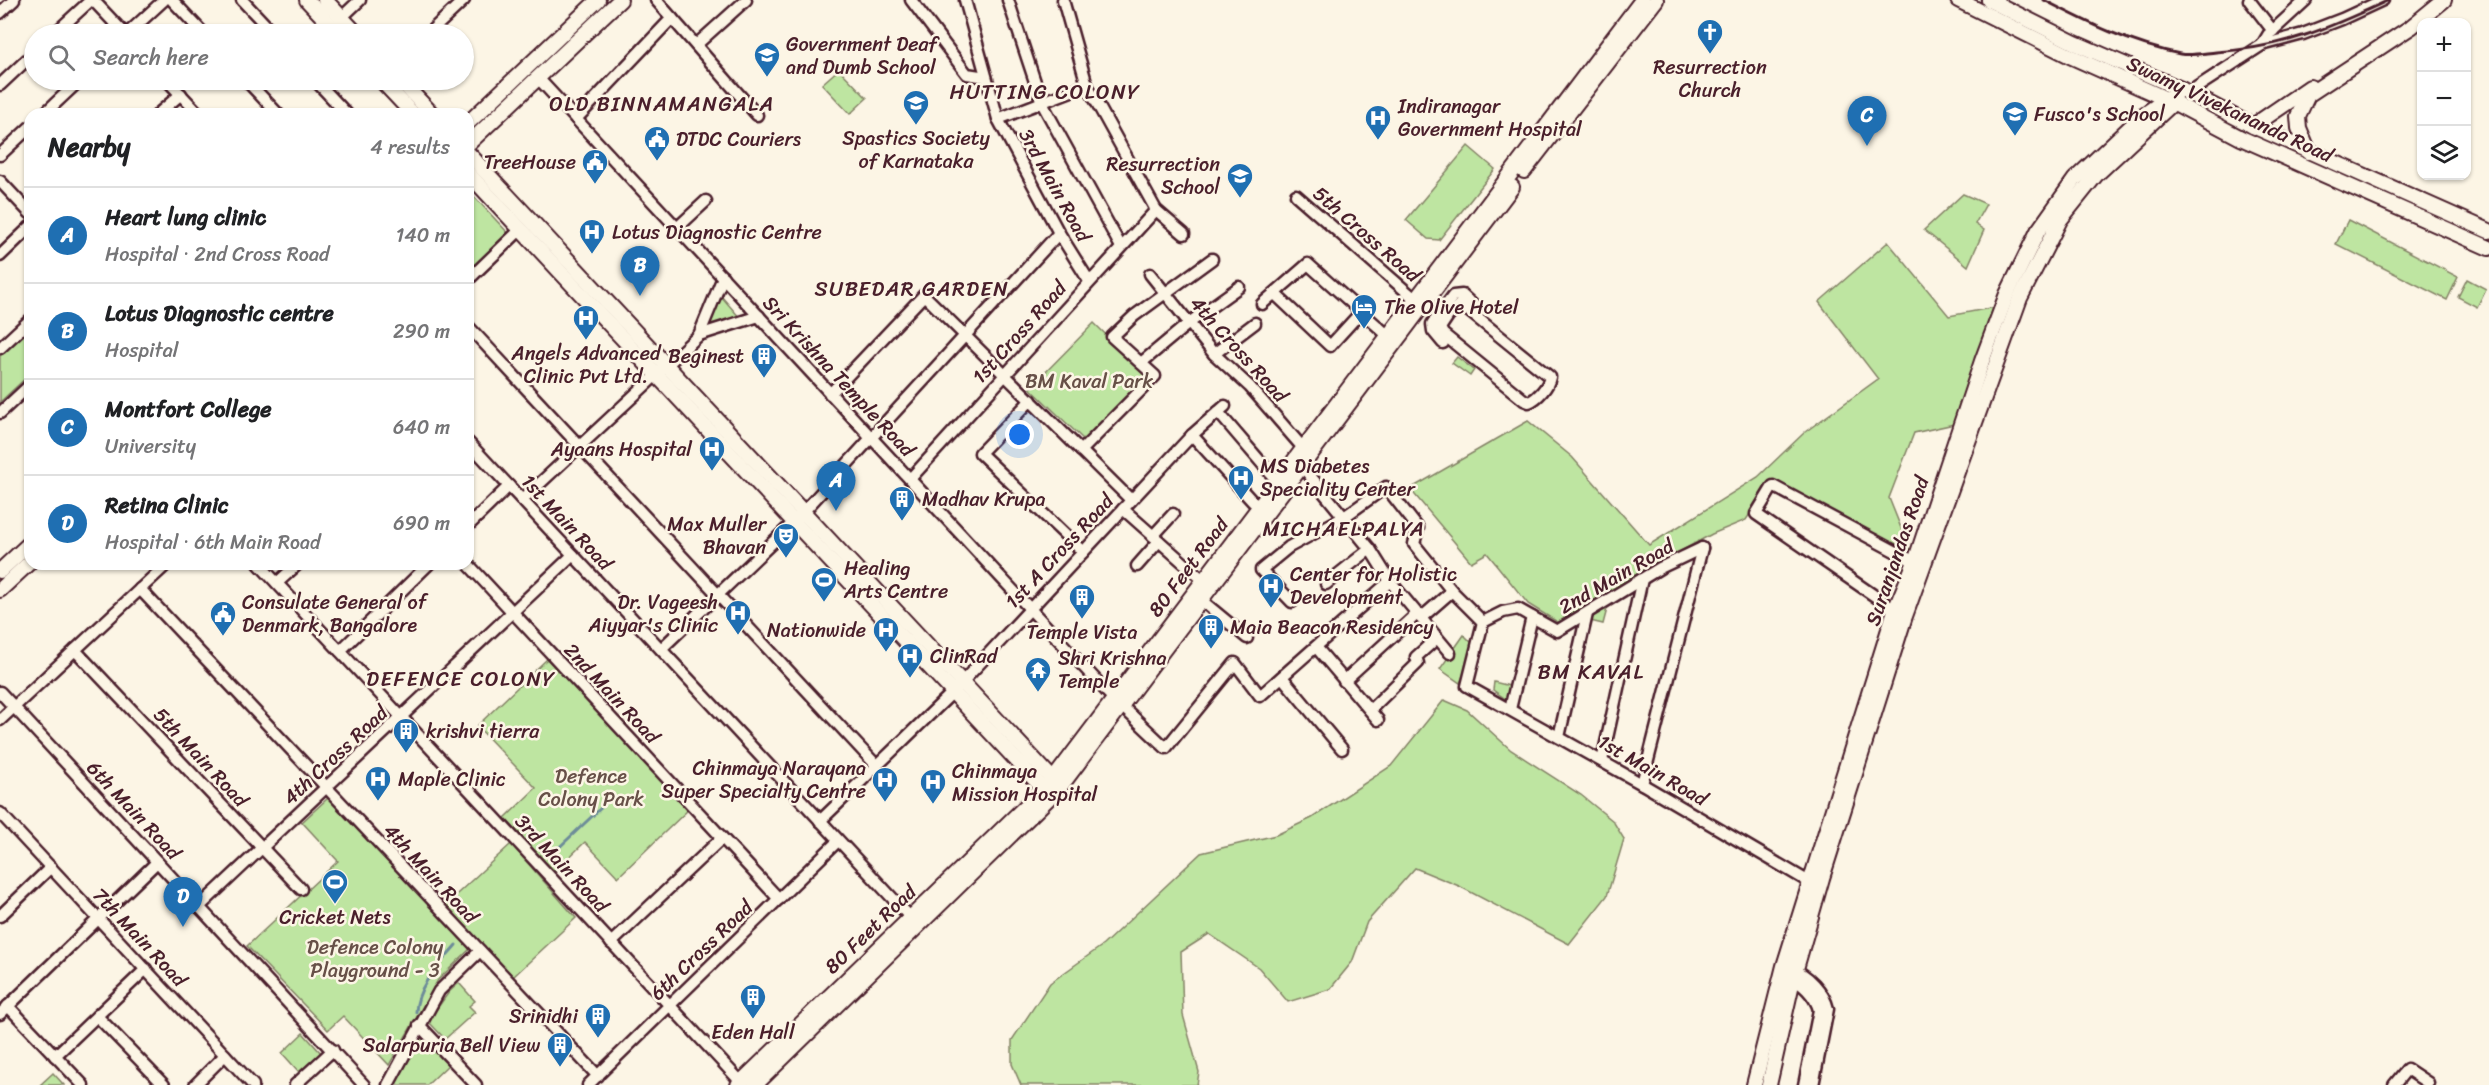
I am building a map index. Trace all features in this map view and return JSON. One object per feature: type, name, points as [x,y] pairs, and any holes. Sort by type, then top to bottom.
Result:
[{"type":"main road","points":[[307,0],[330,24]]},
{"type":"main road","points":[[324,0],[347,24]]},
{"type":"main road","points":[[474,117],[598,0]]},
{"type":"main road","points":[[474,138],[620,0]]},
{"type":"main road","name":"80 Feet Road","points":[[1423,299],[1642,0]]},
{"type":"main road","name":"80 Feet Road","points":[[744,1084],[1052,788],[1277,481],[1423,299],[1656,0]]},
{"type":"main road","name":"Swamy Vivekananda Road","points":[[1958,0],[2070,56],[2169,100],[2241,138],[2489,248]]},
{"type":"main road","name":"Swamy Vivekananda Road","points":[[1989,0],[2075,43],[2185,91],[2309,152],[2489,231]]},
{"type":"main road","points":[[2253,126],[2426,9],[2435,0]]},
{"type":"main road","points":[[2309,152],[2299,128],[2298,116],[2308,95],[2418,22],[2444,0]]},
{"type":"main road","points":[[390,90],[407,108]]},
{"type":"main road","points":[[409,90],[426,108]]},
{"type":"main road","name":"Suranjandas Road","points":[[1755,1085],[1895,610],[1915,562],[1982,360],[2007,294],[2038,231],[2075,178],[2142,116],[2185,91]]},
{"type":"main road","name":"Suranjandas Road","points":[[1815,886],[1905,616],[2020,297],[2060,220],[2096,175],[2169,100]]},
{"type":"main road","points":[[474,159],[804,511],[957,687]]},
{"type":"main road","points":[[474,178],[794,522],[957,687],[1052,788]]},
{"type":"main road","name":"80 Feet Road","points":[[1117,702],[1201,600],[1302,466],[1391,339]]},
{"type":"main road","points":[[0,571],[24,549]]},
{"type":"main road","points":[[0,590],[24,568]]},
{"type":"main road","name":"80 Feet Road","points":[[744,1084],[910,917],[973,865]]},
{"type":"main road","name":"Suranjandas Road","points":[[1769,1085],[1789,972]]},
{"type":"street","points":[[0,13],[14,0]]},
{"type":"street","points":[[65,24],[92,0],[116,24]]},
{"type":"street","points":[[137,24],[164,0]]},
{"type":"street","points":[[172,0],[195,24]]},
{"type":"street","points":[[242,0],[265,24]]},
{"type":"street","points":[[341,18],[360,0]]},
{"type":"street","points":[[439,24],[464,0]]},
{"type":"street","points":[[656,0],[757,115]]},
{"type":"street","points":[[696,45],[746,0]]},
{"type":"street","points":[[911,0],[967,74],[986,77]]},
{"type":"street","name":"3rd Main Road","points":[[965,0],[998,119],[1059,233],[1089,281]]},
{"type":"street","points":[[1008,0],[1042,103],[1121,247]]},
{"type":"street","points":[[1063,0],[1087,85],[1156,210],[1185,234]]},
{"type":"street","points":[[2249,0],[2272,31]]},
{"type":"street","points":[[2262,45],[2272,31],[2306,0]]},
{"type":"street","points":[[2185,91],[2262,45],[2303,34],[2383,0]]},
{"type":"street","points":[[576,119],[672,18]]},
{"type":"street","points":[[0,85],[24,62]]},
{"type":"street","name":"Sri Krishna Temple Road","points":[[538,78],[1117,702]]},
{"type":"street","points":[[998,119],[1087,85]]},
{"type":"street","points":[[50,108],[69,90]]},
{"type":"street","points":[[177,90],[194,108]]},
{"type":"street","points":[[255,90],[272,108]]},
{"type":"street","points":[[324,90],[341,108]]},
{"type":"street","points":[[165,108],[181,94]]},
{"type":"street","points":[[0,155],[24,133]]},
{"type":"street","points":[[0,181],[24,207]]},
{"type":"street","name":"5th Cross Road","points":[[1296,195],[1423,299],[1445,312]]},
{"type":"street","points":[[677,228],[706,201]]},
{"type":"street","name":"1st Cross Road","points":[[910,479],[1156,210]]},
{"type":"street","points":[[474,274],[521,229]]},
{"type":"street","points":[[0,256],[24,233]]},
{"type":"street","points":[[661,649],[794,522],[1059,233]]},
{"type":"street","points":[[1081,451],[1155,376],[1112,337],[1166,291],[1212,259]]},
{"type":"street","points":[[1262,304],[1308,264],[1391,339]]},
{"type":"street","name":"4th Cross Road","points":[[1150,274],[1166,291],[1214,354],[1250,387],[1303,448]]},
{"type":"street","points":[[522,500],[658,376],[699,335],[723,277]]},
{"type":"street","points":[[1142,363],[1189,322],[1239,287]]},
{"type":"street","points":[[1275,294],[1330,346],[1361,312]]},
{"type":"street","points":[[1443,343],[1432,329],[1432,324],[1445,312],[1460,304],[1465,306],[1550,377],[1549,383],[1535,399],[1529,402],[1524,400],[1443,334],[1440,328],[1445,312],[1453,296],[1458,294],[1477,308]]},
{"type":"street","points":[[830,394],[924,295],[1131,500]]},
{"type":"street","points":[[699,335],[759,316]]},
{"type":"street","points":[[1214,354],[1255,323]]},
{"type":"street","points":[[0,348],[24,326]]},
{"type":"street","points":[[474,332],[877,766]]},
{"type":"street","points":[[0,413],[24,391]]},
{"type":"street","points":[[1030,400],[980,453],[1083,552]]},
{"type":"street","name":"1st A Cross Road","points":[[957,687],[1192,435],[1222,409],[1277,481]]},
{"type":"street","points":[[1192,435],[1253,502]]},
{"type":"street","name":"1st Main Road","points":[[474,448],[910,917]]},
{"type":"street","points":[[1302,466],[1370,549],[1390,581],[1450,653]]},
{"type":"street","points":[[474,520],[509,486]]},
{"type":"street","points":[[1895,610],[1756,514],[1773,486],[1915,562]]},
{"type":"street","points":[[1292,602],[1261,570],[1288,546],[1344,517],[1386,487],[1418,528],[1414,544],[1452,591],[1483,622]]},
{"type":"street","points":[[1123,509],[1203,580]]},
{"type":"street","points":[[1137,566],[1173,514]]},
{"type":"street","name":"2nd Main Road","points":[[1483,622],[1503,612],[1518,609],[1557,631],[1642,579],[1702,548],[1642,784]]},
{"type":"street","points":[[1326,584],[1370,549]]},
{"type":"street","name":"4th Cross Road","points":[[199,907],[573,555]]},
{"type":"street","points":[[0,720],[161,570]]},
{"type":"street","name":"3rd Main Road","points":[[265,570],[744,1084]]},
{"type":"street","points":[[277,583],[291,570]]},
{"type":"street","points":[[340,651],[423,570]]},
{"type":"street","name":"2nd Main Road","points":[[474,570],[779,899]]},
{"type":"street","points":[[1602,762],[1642,579]]},
{"type":"street","points":[[1117,702],[1166,748],[1235,663],[1260,696],[1390,581]]},
{"type":"street","name":"4th Main Road","points":[[140,590],[598,1076]]},
{"type":"street","points":[[1344,681],[1419,616],[1452,591]]},
{"type":"street","points":[[1201,600],[1247,638]]},
{"type":"street","points":[[1559,737],[1587,614]]},
{"type":"street","points":[[1510,709],[1532,617]]},
{"type":"street","name":"1st Main Road","points":[[1483,622],[1467,686],[1642,784],[1815,886]]},
{"type":"street","points":[[1370,711],[1418,663],[1416,657],[1437,638]]},
{"type":"street","points":[[1316,647],[1378,720]]},
{"type":"street","name":"5th Main Road","points":[[75,650],[301,889]]},
{"type":"street","points":[[1282,677],[1342,749]]},
{"type":"street","points":[[820,821],[957,687]]},
{"type":"street","name":"6th Main Road","points":[[0,692],[364,1085]]},
{"type":"street","name":"7th Main Road","points":[[2,820],[51,867],[253,1085]]},
{"type":"street","points":[[612,943],[722,838]]},
{"type":"street","name":"6th Cross Road","points":[[588,1085],[838,841]]},
{"type":"street","points":[[83,1085],[4,1010],[157,862]]},
{"type":"street","points":[[0,916],[51,867]]},
{"type":"street","points":[[388,1085],[439,991],[480,951]]},
{"type":"street","points":[[55,1056],[146,969]]},
{"type":"street","points":[[1789,972],[1814,998],[1819,1010],[1804,1085]]},
{"type":"street","points":[[1789,972],[1821,992],[1826,999],[1828,1009],[1813,1085]]},
{"type":"street","points":[[97,1016],[164,1085]]},
{"type":"street","points":[[419,1025],[476,1085]]},
{"type":"street","points":[[295,1085],[333,1050]]},
{"type":"street","points":[[195,1085],[225,1055]]},
{"type":"street","points":[[2394,1085],[2407,1069],[2428,1084]]},
{"type":"green space","points":[[839,69],[867,98],[850,114],[822,84]]},
{"type":"green space","points":[[1468,146],[1495,169],[1439,240],[1428,239],[1406,220]]},
{"type":"green space","points":[[1963,194],[1986,204],[1975,224],[1984,230],[1968,266],[1924,230]]},
{"type":"green space","points":[[474,196],[509,234],[474,267]]},
{"type":"green space","points":[[2348,220],[2458,277],[2447,300],[2336,244]]},
{"type":"green space","points":[[1888,242],[1949,316],[1996,307],[1954,424],[1914,433],[1889,498],[1911,553],[1772,480],[1746,520],[1712,534],[1646,570],[1559,623],[1528,604],[1487,553],[1471,562],[1410,489],[1528,421],[1572,457],[1649,545],[1758,477],[1805,432],[1878,379],[1819,302]]},
{"type":"green space","points":[[2467,279],[2486,289],[2477,307],[2458,297]]},
{"type":"green space","points":[[721,296],[741,319],[705,327]]},
{"type":"green space","name":"BM Kaval Park","points":[[1094,323],[1147,375],[1084,440],[1030,388]]},
{"type":"green space","points":[[24,334],[24,380],[0,402],[0,356]]},
{"type":"green space","points":[[1457,357],[1474,370],[1470,376],[1452,363]]},
{"type":"green space","points":[[1607,609],[1603,624],[1590,621],[1590,617]]},
{"type":"green space","points":[[1464,635],[1475,646],[1460,683],[1440,669]]},
{"type":"green space","name":"Defence Colony Park","points":[[547,659],[689,809],[618,877],[585,842],[554,872],[505,818],[536,788],[477,726]]},
{"type":"green space","points":[[1494,682],[1510,686],[1507,700],[1493,690]]},
{"type":"green space","points":[[1444,700],[1467,710],[1511,750],[1581,795],[1613,821],[1624,839],[1607,896],[1569,944],[1459,886],[1415,868],[1367,922],[1352,962],[1330,989],[1288,1002],[1259,968],[1209,934],[1181,952],[1183,1015],[1199,1072],[1197,1085],[1021,1085],[1012,1064],[1012,1040],[1050,983],[1103,945],[1201,853],[1276,835],[1312,818],[1391,766]]},
{"type":"green space","name":"Defence Colony Playground - 3","points":[[328,798],[470,949],[438,980],[389,1065],[343,1016],[328,1030],[247,946],[338,861],[302,822]]},
{"type":"green space","points":[[511,844],[576,918],[513,977],[445,905]]},
{"type":"green space","points":[[459,983],[475,1001],[469,1006],[475,1012],[445,1039],[428,1021],[449,992]]},
{"type":"green space","points":[[303,1033],[321,1053],[299,1072],[282,1053]]},
{"type":"green space","points":[[421,1037],[448,1065],[427,1085],[395,1085]]},
{"type":"green space","points":[[53,1073],[64,1085],[40,1085]]},
{"type":"waterway","points":[[549,857],[604,805]]},
{"type":"waterway","points":[[416,1012],[417,1002],[425,984],[456,945]]},
{"type":"railway","points":[[2044,0],[2127,39],[2162,50],[2189,55],[2241,50],[2285,41],[2346,20],[2389,0]]},
{"type":"place","name":"Resurrection Church","points":[[1710,55]]},
{"type":"place","name":"Government Deaf and Dumb School","points":[[767,78]]},
{"type":"place","name":"Spastics Society of Karnataka","points":[[916,126]]},
{"type":"place","name":"Fusco's School","points":[[2015,137]]},
{"type":"place","name":"Indiranagar Government Hospital","points":[[1378,141]]},
{"type":"place","name":"Montfort College","points":[[1867,146]]},
{"type":"place","name":"DTDC Couriers","points":[[657,162]]},
{"type":"place","name":"TreeHouse","points":[[595,185]]},
{"type":"place","name":"Resurrection School","points":[[1240,199]]},
{"type":"place","name":"Lotus Diagnostic Centre","points":[[592,255]]},
{"type":"place","name":"Lotus Diagnostic centre","points":[[640,296]]},
{"type":"place","name":"The Olive Hotel","points":[[1364,330]]},
{"type":"place","name":"Angels Advanced Clinic Pvt Ltd.","points":[[586,341]]},
{"type":"place","name":"Beginest","points":[[764,379]]},
{"type":"place","name":"Ayaans Hospital","points":[[712,472]]},
{"type":"place","name":"MS Diabetes Speciality Center","points":[[1241,501]]},
{"type":"place","name":"Heart lung clinic","points":[[836,511]]},
{"type":"place","name":"Madhav Krupa","points":[[902,522]]},
{"type":"place","name":"Max Muller Bhavan","points":[[786,559]]},
{"type":"place","name":"Healing Arts Centre","points":[[824,603]]},
{"type":"place","name":"Center for Holistic Development","points":[[1271,609]]},
{"type":"place","name":"Temple Vista","points":[[1082,620]]},
{"type":"place","name":"Dr. Vageesh Aiyyar's Clinic","points":[[738,636]]},
{"type":"place","name":"Consulate General of Denmark, Bangalore","points":[[223,637]]},
{"type":"place","name":"Maia Beacon Residency","points":[[1211,650]]},
{"type":"place","name":"Nationwide","points":[[886,653]]},
{"type":"place","name":"ClinRad","points":[[910,679]]},
{"type":"place","name":"Shri Krishna Temple","points":[[1038,693]]},
{"type":"place","name":"krishvi tierra","points":[[406,754]]},
{"type":"place","name":"Maple Clinic","points":[[378,802]]},
{"type":"place","name":"Chinmaya Narayana Super Specialty Centre","points":[[885,803]]},
{"type":"place","name":"Chinmaya Mission Hospital","points":[[933,805]]},
{"type":"place","name":"Cricket Nets","points":[[335,905]]},
{"type":"place","name":"Retina Clinic","points":[[183,927]]},
{"type":"place","name":"Eden Hall","points":[[753,1020]]},
{"type":"place","name":"Srinidhi","points":[[598,1039]]},
{"type":"place","name":"Salarpuria Bell View","points":[[560,1068]]},
{"type":"district","name":"HUTTING COLONY","points":[[1045,92]]},
{"type":"district","name":"OLD BINNAMANGALA","points":[[662,104]]},
{"type":"district","name":"SUBEDAR GARDEN","points":[[912,289]]},
{"type":"district","name":"MICHAELPALYA","points":[[1344,529]]},
{"type":"district","name":"BM KAVAL","points":[[1591,672]]},
{"type":"district","name":"DEFENCE COLONY","points":[[461,679]]}]
